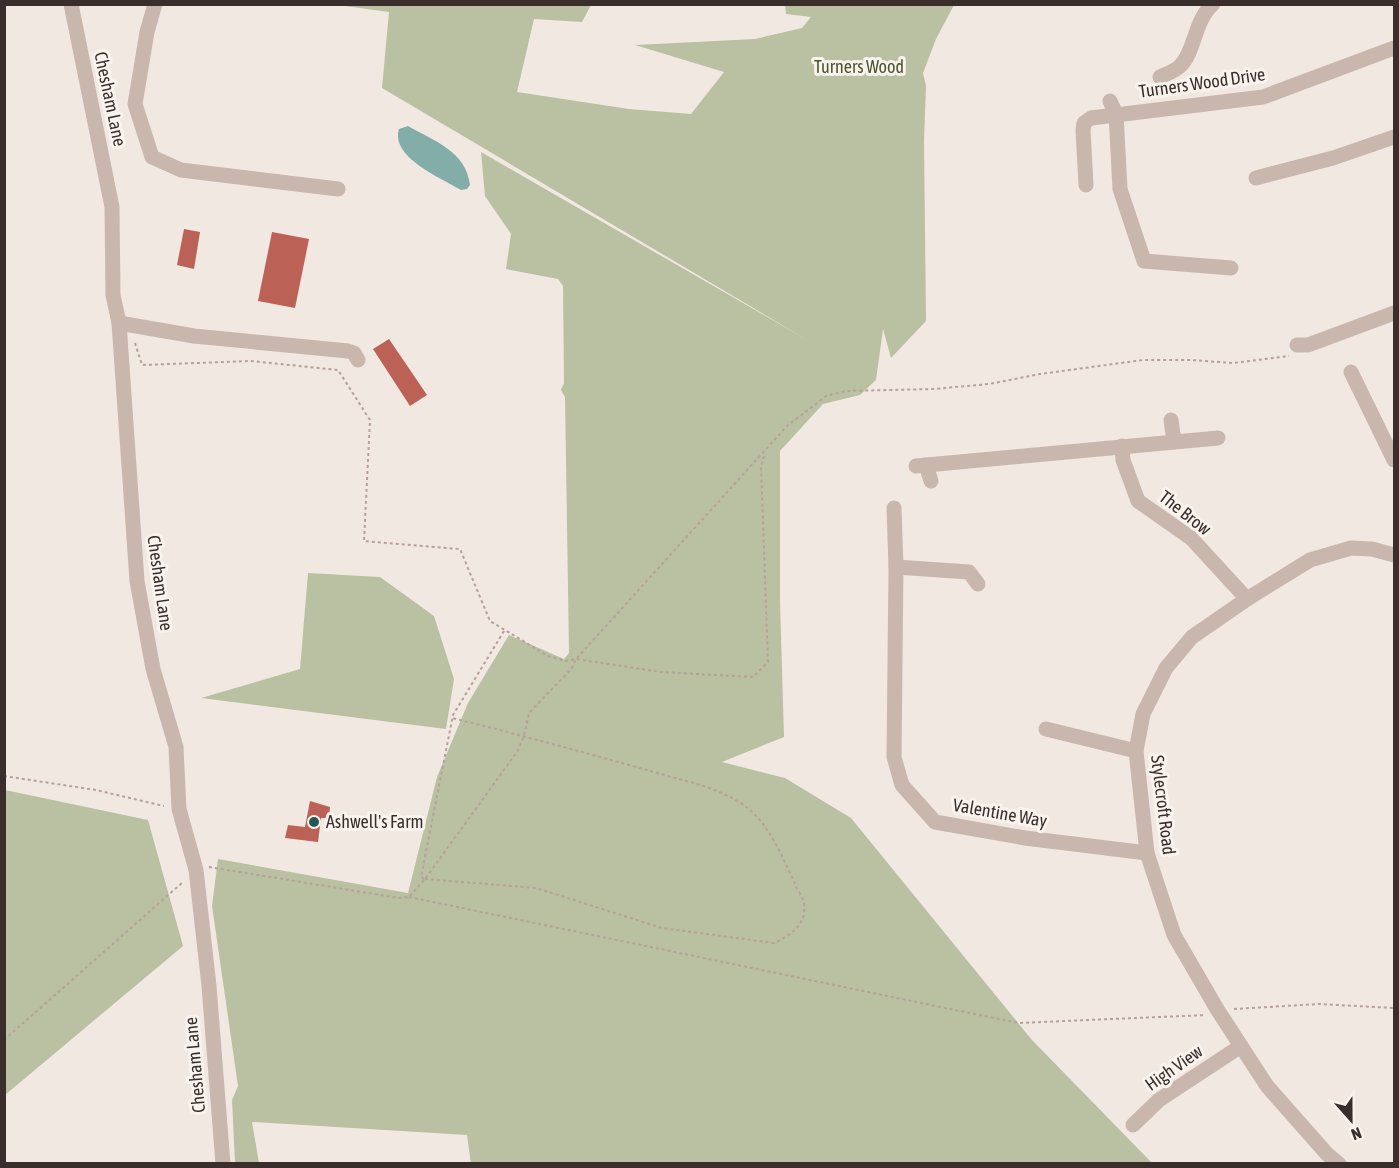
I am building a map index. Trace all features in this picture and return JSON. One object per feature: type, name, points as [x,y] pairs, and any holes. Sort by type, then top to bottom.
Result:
[{"type":"street","name":"Chesham Lane","points":[[71,4],[112,207],[114,295],[124,323],[137,581],[153,669],[177,747],[179,809],[196,867],[223,1164]]},
{"type":"street","points":[[155,4],[147,32],[135,105],[152,157],[182,170],[338,189]]},
{"type":"street","points":[[1160,77],[1183,64],[1200,23],[1212,4]]},
{"type":"street","name":"Turners Wood Drive","points":[[1086,185],[1084,123],[1113,108],[1263,98],[1395,48]]},
{"type":"street","points":[[1113,108],[1120,189],[1144,261],[1231,268]]},
{"type":"street","points":[[1256,178],[1333,158],[1395,136]]},
{"type":"street","points":[[1297,350],[1395,313]]},
{"type":"street","points":[[124,323],[194,336],[348,351],[354,353],[358,360]]},
{"type":"street","points":[[1352,372],[1395,460]]},
{"type":"street","points":[[1172,420],[1174,442]]},
{"type":"street","points":[[931,481],[921,465],[1218,438]]},
{"type":"street","name":"The Brow","points":[[1122,446],[1123,460],[1138,501],[1191,538],[1247,599]]},
{"type":"street","name":"Valentine Way","points":[[894,508],[896,567],[894,757],[902,785],[935,822],[1025,838],[1147,853]]},
{"type":"street","name":"Stylecroft Road","points":[[1339,1164],[1327,1154],[1267,1086],[1205,990],[1174,934],[1147,853],[1136,751],[1143,714],[1166,668],[1192,637],[1310,560],[1351,548],[1372,549],[1395,555]]},
{"type":"street","points":[[896,567],[969,572],[978,584]]},
{"type":"street","points":[[1046,729],[1136,751]]},
{"type":"street","name":"High View","points":[[1133,1125],[1159,1100],[1240,1046]]},
{"type":"path","points":[[124,323],[142,365],[251,362],[338,370],[370,420],[364,541],[460,549],[490,621],[548,656],[567,661],[576,660],[661,672],[753,677],[768,662],[761,466],[766,450]]},
{"type":"path","points":[[409,897],[425,879],[518,752],[529,713],[572,668],[576,660],[787,426],[826,396],[846,391],[934,389],[988,384],[1040,374],[1143,360],[1233,363],[1297,350]]},
{"type":"path","points":[[452,718],[714,789],[746,806],[763,825],[778,848],[804,903],[801,923],[791,936],[774,943],[662,928],[536,888],[421,877],[452,718],[504,631]]},
{"type":"path","points":[[4,776],[96,790],[179,809]]},
{"type":"path","points":[[4,1040],[196,867],[399,898],[409,897],[1018,1023],[1204,1016]]},
{"type":"path","points":[[1226,1009],[1318,1004],[1395,1008]]},
{"type":"green space","name":"Turners Wood","points":[[338,5],[591,5],[582,22],[534,19],[517,92],[629,109],[691,114],[724,72],[635,45],[755,39],[802,28],[811,17],[786,14],[785,5],[954,5],[936,39],[923,73],[926,86],[924,141],[926,321],[891,358],[883,329],[876,380],[860,395],[823,404],[780,451],[780,601],[784,737],[722,762],[785,778],[851,818],[1032,1040],[1152,1163],[471,1164],[467,1135],[252,1122],[259,1163],[235,1163],[232,1100],[238,1086],[212,906],[218,859],[408,893],[437,777],[468,703],[509,635],[564,659],[569,653],[565,397],[561,390],[564,383],[563,286],[558,279],[506,269],[511,234],[485,196],[481,152],[809,341],[382,88],[389,12]]},
{"type":"green space","points":[[308,573],[380,577],[434,616],[454,679],[446,729],[201,698],[300,669]]},
{"type":"green space","points":[[5,790],[148,820],[183,946],[5,1095]]},
{"type":"water","points":[[408,126],[438,142],[455,155],[467,173],[470,185],[467,189],[461,190],[430,173],[409,157],[402,149],[398,139],[399,129]]},
{"type":"building","points":[[184,229],[200,232],[194,269],[177,265]]},
{"type":"building","points":[[272,232],[309,239],[295,308],[258,301]]},
{"type":"building","points":[[389,339],[427,395],[410,406],[373,349]]},
{"type":"building","name":"Ashwell's Farm","points":[[310,801],[330,807],[329,818],[321,818],[318,842],[285,838],[288,825],[305,827]]},
{"type":"place","name":"Ashwell's Farm","points":[[314,822]]}]
